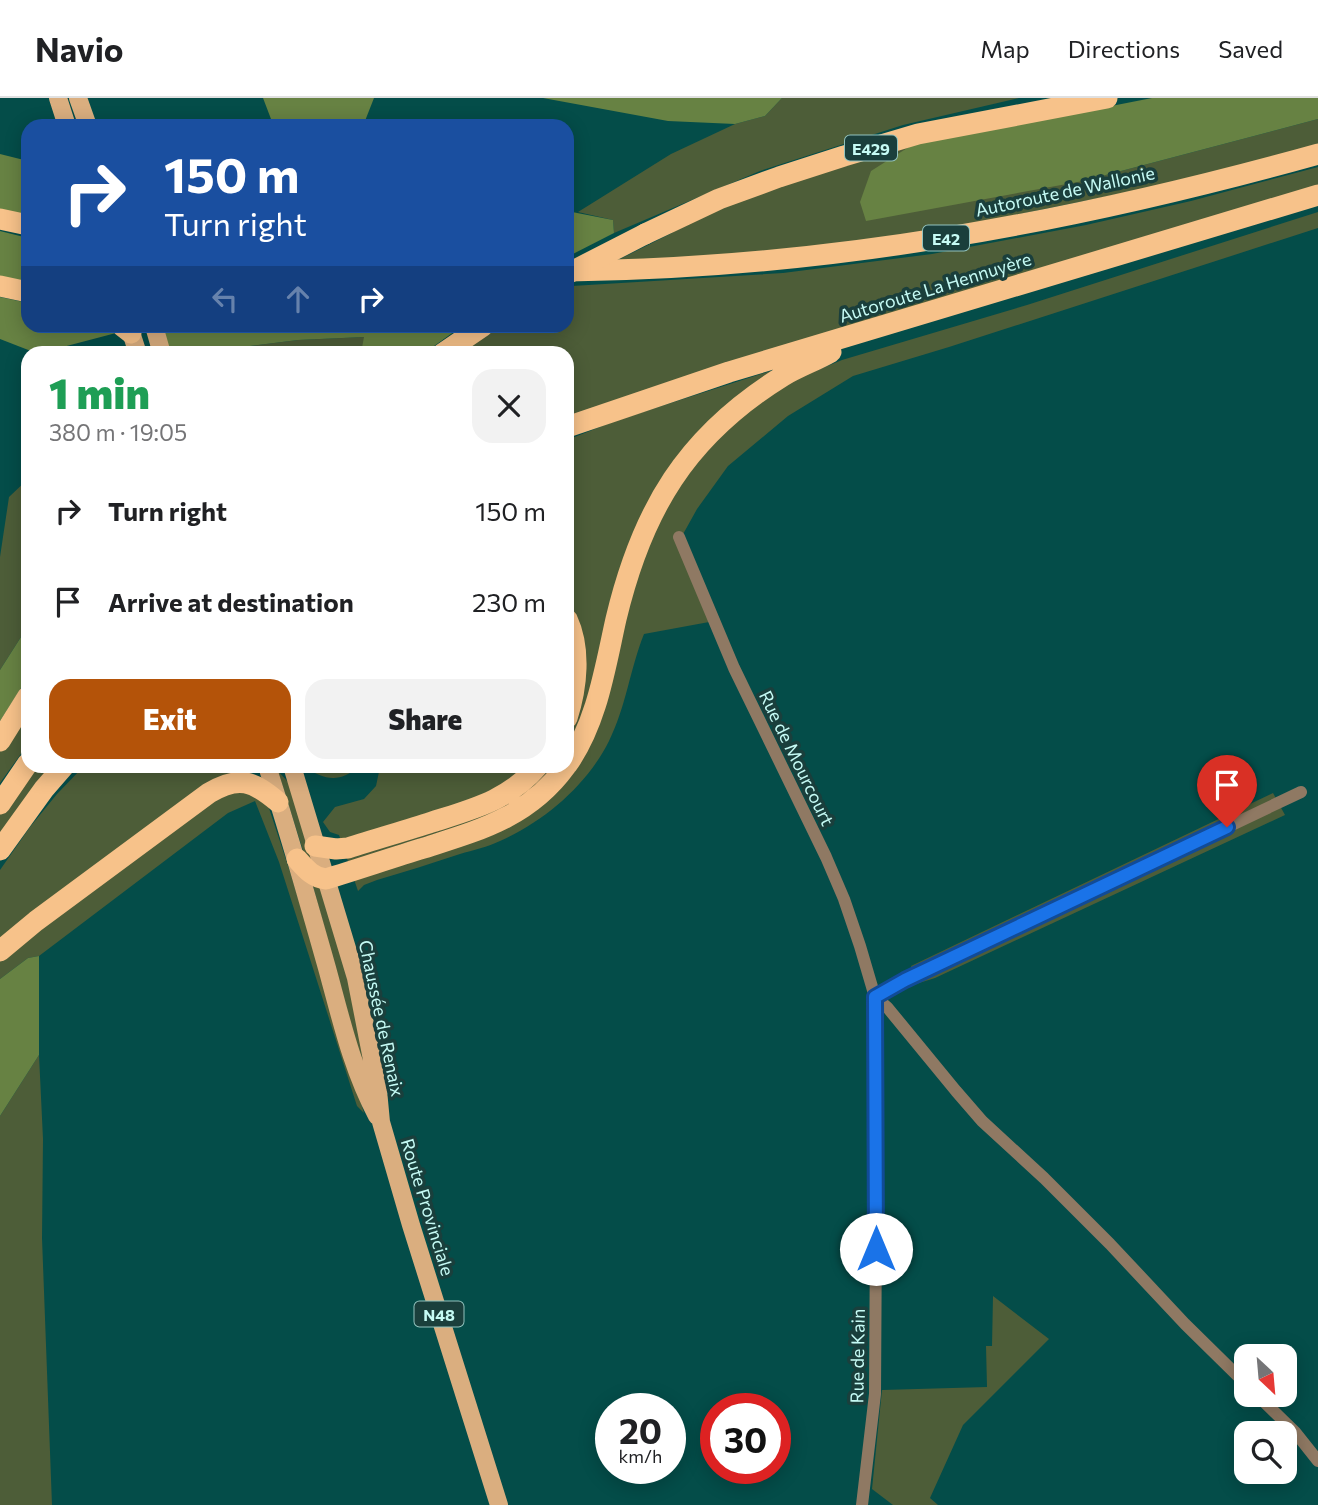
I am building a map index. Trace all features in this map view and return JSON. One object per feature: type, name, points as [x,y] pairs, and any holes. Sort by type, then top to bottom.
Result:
[{"type":"highway","name":"E429","points":[[574,270],[731,195],[779,177],[918,134],[1107,98]]},
{"type":"highway","name":"Autoroute de Wallonie","points":[[574,273],[784,260],[907,244],[988,231],[1160,195],[1318,154]]},
{"type":"highway","name":"Autoroute La Hennuyère","points":[[574,425],[729,372],[1318,195]]},
{"type":"highway","points":[[0,219],[21,224]]},
{"type":"highway","points":[[0,286],[21,290]]},
{"type":"highway","points":[[574,755],[598,699],[624,587],[642,534],[684,461],[727,417],[754,395],[785,374],[827,354],[862,332]]},
{"type":"highway","points":[[454,346],[473,333]]},
{"type":"highway","points":[[574,646],[574,690]]},
{"type":"highway","points":[[0,741],[21,707]]},
{"type":"highway","points":[[0,804],[22,773]]},
{"type":"highway","points":[[0,850],[58,773]]},
{"type":"highway","points":[[316,846],[348,848],[482,806],[507,794],[532,773]]},
{"type":"highway","points":[[297,859],[310,873],[326,879],[487,828],[535,800],[561,773]]},
{"type":"highway","points":[[0,951],[68,897],[222,785],[234,782],[250,783],[278,802]]},
{"type":"main road","points":[[58,98],[65,119]]},
{"type":"main road","points":[[78,98],[86,119]]},
{"type":"main road","name":"Chaussée de Renaix","points":[[269,773],[297,859],[351,1055],[364,1091],[381,1122]]},
{"type":"main road","name":"Chaussée de Renaix","points":[[294,773],[356,978],[378,1090],[381,1122]]},
{"type":"main road","name":"Route Provinciale","points":[[381,1122],[499,1505]]},
{"type":"street","name":"Rue de Mourcourt","points":[[679,537],[734,668],[826,857],[856,934],[875,997]]},
{"type":"street","points":[[1234,1372],[1044,1178],[982,1121],[887,1007],[875,997],[905,980],[1301,792]]},
{"type":"street","name":"Rue de Kain","points":[[862,1505],[875,1394],[875,997]]},
{"type":"street","points":[[1269,1407],[1295,1432],[1318,1461]]},
{"type":"green space","points":[[263,98],[374,98],[366,119],[271,119]]},
{"type":"green space","points":[[543,98],[782,98],[765,116],[735,124],[668,121]]},
{"type":"green space","points":[[782,98],[1019,98],[903,125],[760,171],[614,233],[613,220],[578,212],[671,154],[735,124],[765,116]]},
{"type":"green space","points":[[1152,98],[1318,98],[1318,119],[1083,181],[866,221],[860,202],[871,171],[912,145]]},
{"type":"green space","points":[[1318,119],[1318,145],[1163,185],[926,233],[835,245],[610,264],[672,233],[677,227],[764,191],[912,145],[1083,181]]},
{"type":"green space","points":[[0,154],[21,159],[21,214],[0,210]]},
{"type":"green space","points":[[1318,167],[1318,185],[699,374],[574,419],[574,346],[465,346],[486,333],[574,333],[574,286],[783,273],[932,254],[1086,225],[1191,201]]},
{"type":"green space","points":[[574,212],[613,220],[614,233],[574,253]]},
{"type":"green space","points":[[1318,212],[1318,228],[853,376],[788,416],[728,466],[697,509],[682,536],[720,620],[644,634],[615,728],[600,757],[577,787],[548,812],[517,833],[485,847],[377,880],[364,885],[358,891],[339,835],[330,832],[323,822],[335,807],[364,799],[376,786],[379,773],[574,773],[574,437],[615,421],[783,367],[791,381],[842,360],[1027,305]]},
{"type":"green space","points":[[0,231],[21,236],[21,282],[0,277]]},
{"type":"green space","points":[[0,297],[21,302],[21,333],[116,333],[67,346],[21,347],[0,339]]},
{"type":"green space","points":[[161,333],[452,333],[434,346],[362,346],[364,337],[298,340],[250,346],[165,346]]},
{"type":"green space","points":[[365,337],[363,346],[250,346],[298,340]]},
{"type":"green space","points":[[21,486],[21,637],[0,670],[0,557],[9,497]]},
{"type":"green space","points":[[21,637],[21,688],[0,721],[0,670]]},
{"type":"green space","points":[[21,715],[21,754],[0,783],[0,750]]},
{"type":"green space","points":[[30,773],[50,773],[0,839],[0,814]]},
{"type":"green space","points":[[77,773],[231,773],[0,944],[0,870],[57,794]]},
{"type":"green space","points":[[279,773],[289,783],[315,863],[305,857]]},
{"type":"green space","points":[[316,773],[350,773],[332,778]]},
{"type":"green space","points":[[245,788],[267,802],[364,1113],[357,1106],[279,862],[255,801],[228,813],[39,956],[28,958],[0,979],[0,960],[230,789]]},
{"type":"green space","points":[[1273,793],[1285,815],[935,978],[916,984],[911,966]]},
{"type":"green space","points":[[311,879],[322,886],[358,1016],[368,1086]]},
{"type":"green space","points":[[39,956],[39,1055],[0,1116],[0,979],[28,958]]},
{"type":"green space","points":[[39,1055],[43,1139],[42,1238],[52,1505],[0,1505],[0,1116]]},
{"type":"green space","points":[[993,1296],[1049,1339],[963,1425],[930,1498],[938,1505],[893,1505],[872,1489],[882,1390],[987,1387],[986,1346],[992,1346]]},
{"type":"route","points":[[876,1249],[875,997],[905,980],[1227,827]]}]
